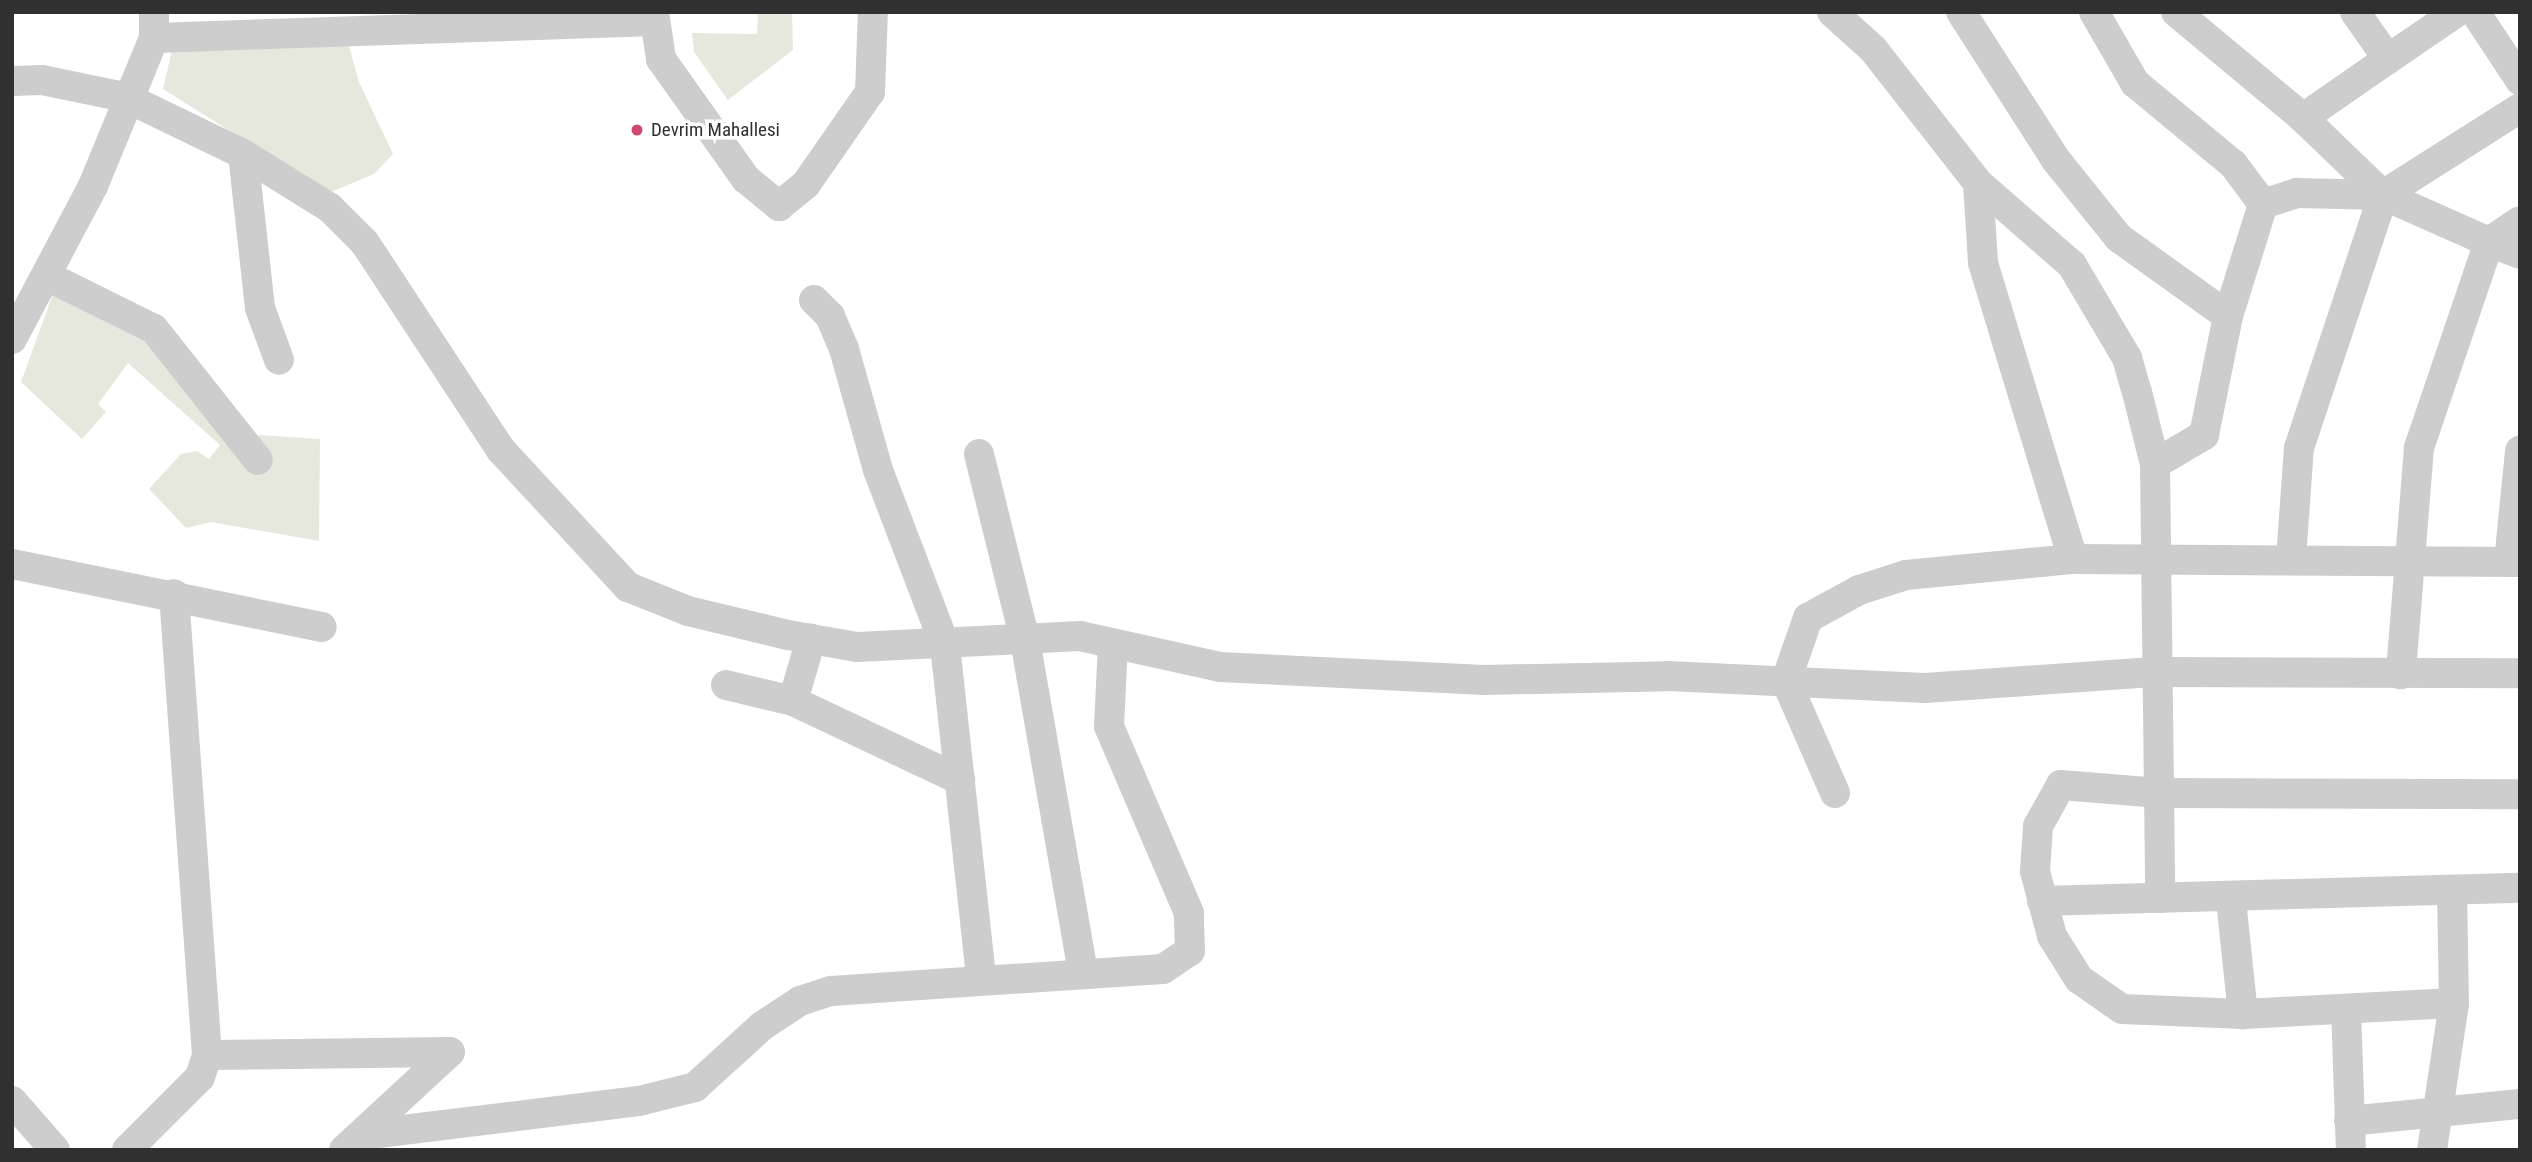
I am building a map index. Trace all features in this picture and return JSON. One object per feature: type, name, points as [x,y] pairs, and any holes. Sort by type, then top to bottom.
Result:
[{"type":"street","points":[[12,339],[93,186],[154,25],[655,16],[661,59],[746,180],[779,206],[806,184],[870,92],[873,12]]},
{"type":"street","points":[[1832,12],[1873,49],[1978,183],[2079,276],[2127,358],[2155,464],[2159,557],[2157,671],[2160,898]]},
{"type":"street","points":[[1961,12],[2056,160],[2119,238],[2228,316]]},
{"type":"street","points":[[2094,12],[2135,83],[2233,164],[2263,204]]},
{"type":"street","points":[[2176,12],[2303,118],[2383,195],[2520,254]]},
{"type":"street","points":[[2355,12],[2388,59]]},
{"type":"street","points":[[2303,118],[2457,12]]},
{"type":"street","points":[[2475,12],[2520,80]]},
{"type":"street","points":[[12,81],[42,80],[125,97],[243,154],[330,208],[365,243],[501,450],[628,587],[688,611],[858,647],[945,645],[1080,636],[1220,667],[1321,675],[1786,681],[1925,688],[2157,671],[2520,673]]},
{"type":"street","points":[[2263,204],[2297,193],[2383,195],[2520,108]]},
{"type":"street","points":[[243,154],[260,308],[279,360]]},
{"type":"street","points":[[1978,183],[1983,263],[2073,559]]},
{"type":"street","points":[[2291,559],[2299,448],[2383,195]]},
{"type":"street","points":[[2155,464],[2204,435],[2228,316],[2263,204]]},
{"type":"street","points":[[2401,674],[2419,448],[2489,242],[2520,221]]},
{"type":"street","points":[[47,276],[154,329],[258,460]]},
{"type":"street","points":[[814,300],[830,316],[844,349],[878,470],[945,645],[981,978]]},
{"type":"street","points":[[1835,793],[1803,733],[1786,681],[1808,618],[1859,590],[1906,575],[2073,559],[2159,557],[2514,562],[2520,452]]},
{"type":"street","points":[[979,454],[1025,640],[1083,973]]},
{"type":"street","points":[[12,565],[174,594],[322,627]]},
{"type":"street","points":[[127,1150],[200,1077],[207,1055],[174,594]]},
{"type":"street","points":[[793,701],[811,639]]},
{"type":"street","points":[[353,1142],[639,1101],[695,1087],[713,1075],[728,1051],[800,1001],[831,991],[981,978],[1163,969],[1190,951],[1189,913],[1178,873],[1127,779],[1109,726],[1113,645]]},
{"type":"street","points":[[726,685],[793,701],[960,780]]},
{"type":"street","points":[[2454,1003],[2243,1014],[2122,1009],[2079,979],[2052,936],[2035,872],[2038,826],[2061,785],[2160,793],[2520,794]]},
{"type":"street","points":[[2042,901],[2160,898],[2231,900],[2520,888]]},
{"type":"street","points":[[2432,1150],[2433,1116],[2454,1003],[2452,890]]},
{"type":"street","points":[[2231,900],[2243,1014]]},
{"type":"street","points":[[2346,1009],[2350,1135],[2433,1116],[2520,1104]]},
{"type":"street","points":[[207,1055],[450,1052],[353,1142]]},
{"type":"street","points":[[12,1101],[55,1150]]},
{"type":"shaded area","points":[[758,12],[792,12],[793,50],[728,100],[694,52],[692,33],[757,34]]},
{"type":"shaded area","points":[[345,32],[359,82],[393,154],[374,174],[329,193],[163,89],[175,37]]},
{"type":"shaded area","points":[[53,294],[154,329],[258,459],[259,435],[320,439],[319,541],[211,522],[186,528],[149,489],[181,454],[197,451],[209,459],[220,445],[128,363],[98,404],[106,412],[82,439],[21,382]]},
{"type":"place","name":"Devrim Mahallesi","points":[[637,130]]}]
